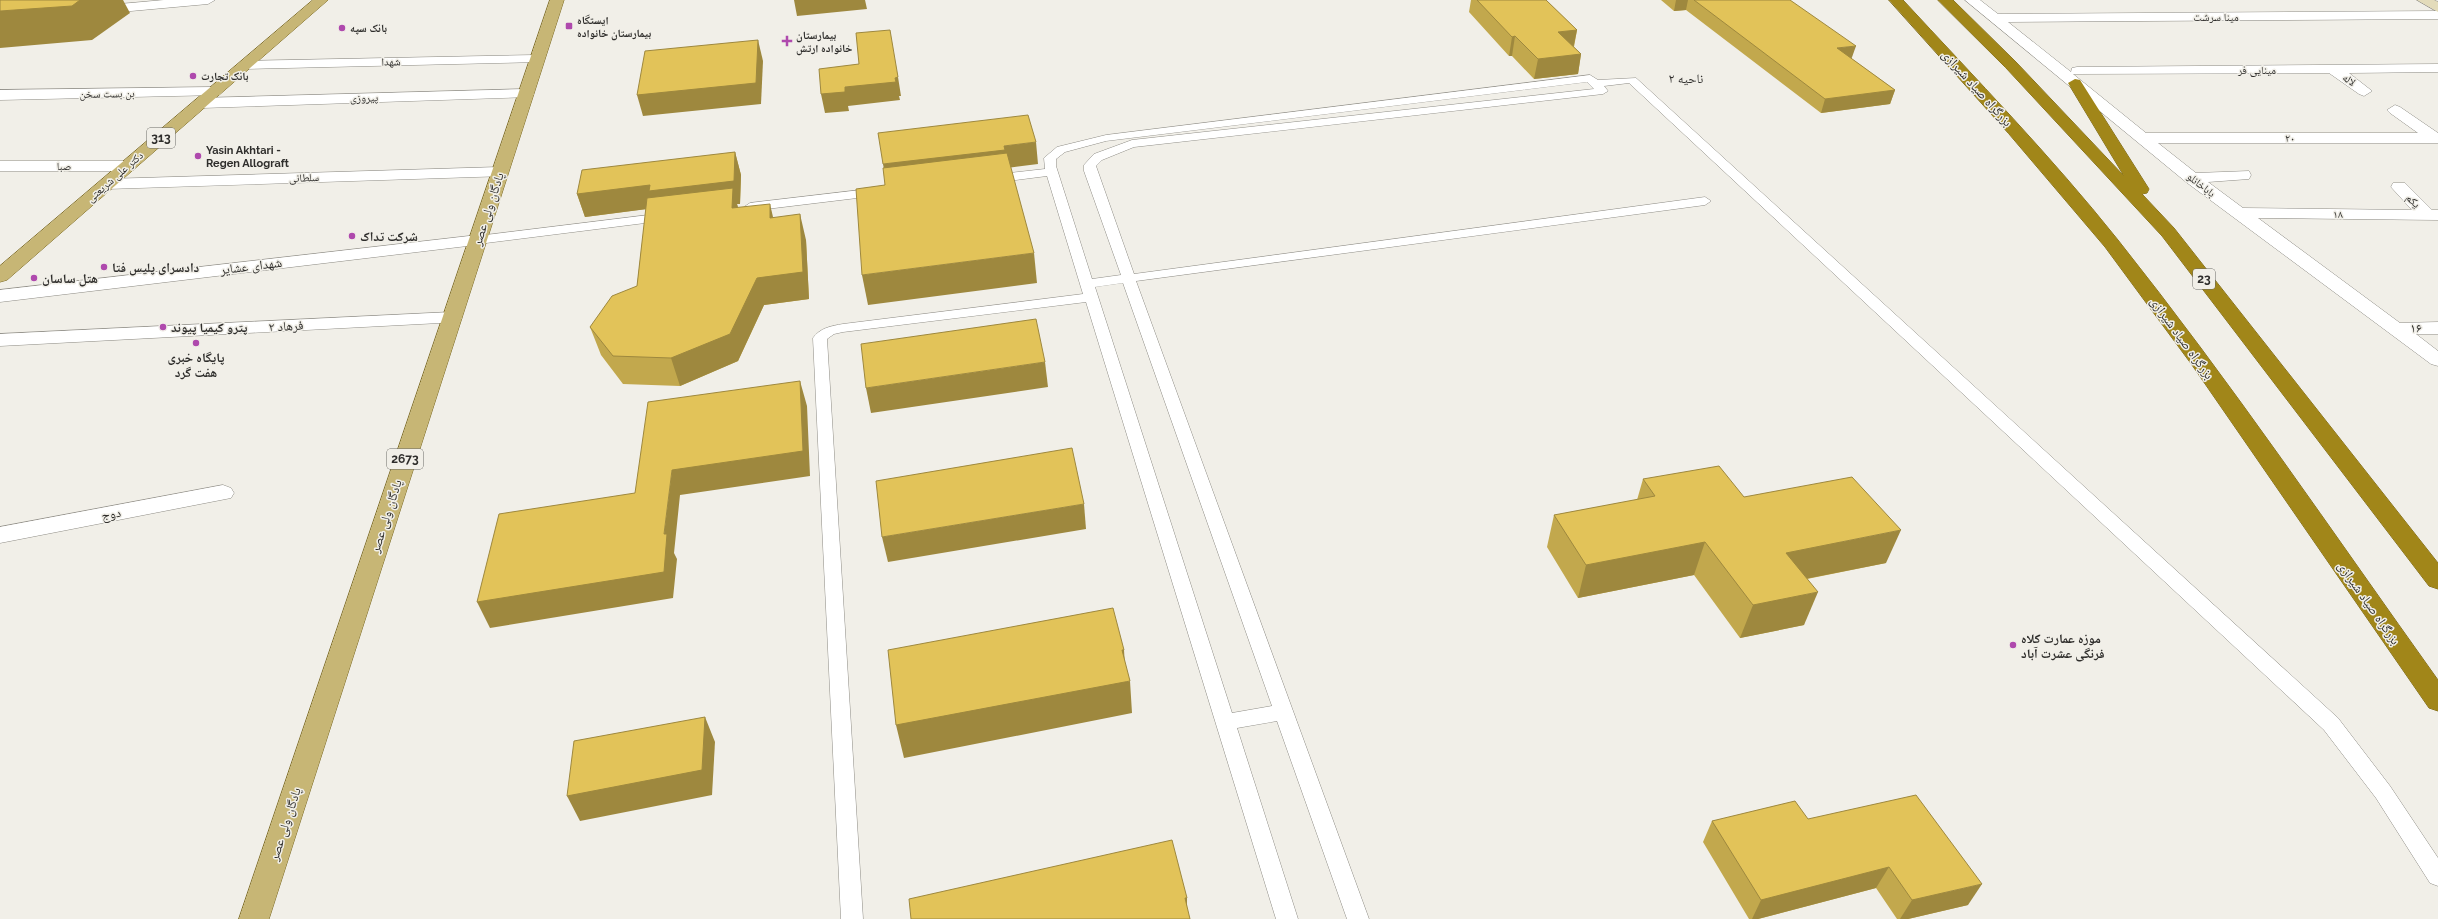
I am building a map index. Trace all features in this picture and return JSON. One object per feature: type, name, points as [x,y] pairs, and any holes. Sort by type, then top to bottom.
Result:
[{"type":"highway","name":"بزرگراه صیاد شیرازی","points":[[1896,0],[2016,132],[2111,243],[2199,360],[2438,701]]},
{"type":"highway","name":"23","points":[[1945,0],[2011,65],[2168,232],[2438,580]]},
{"type":"highway","points":[[2076,77],[2168,232]]},
{"type":"main road","name":"دکتر علی شریعتی","points":[[0,276],[321,0]]},
{"type":"main road","name":"پادگان ولی عصر","points":[[254,919],[557,0]]},
{"type":"main road","points":[[2424,0],[2438,8]]},
{"type":"street","points":[[82,12],[208,0]]},
{"type":"street","name":"باباخانلو","points":[[1972,0],[2076,77],[2142,138],[2192,178],[2394,329],[2438,360]]},
{"type":"street","name":"مینا سرشت","points":[[1995,18],[2438,15]]},
{"type":"street","name":"شهدا","points":[[245,65],[537,59]]},
{"type":"street","name":"مینایی فر","points":[[2076,77],[2333,69],[2438,68]]},
{"type":"street","name":"لاله","points":[[2333,69],[2364,91]]},
{"type":"street","name":"پیروزی","points":[[208,98],[526,94]]},
{"type":"street","name":"بن بست سخن","points":[[0,95],[208,98]]},
{"type":"street","points":[[2395,110],[2436,138]]},
{"type":"street","name":"۲۰","points":[[2142,138],[2436,138]]},
{"type":"street","name":"صبا","points":[[0,166],[128,166]]},
{"type":"street","name":"سلطانی","points":[[107,184],[500,172]]},
{"type":"street","points":[[2192,178],[2243,176]]},
{"type":"street","name":"یکم","points":[[2399,187],[2433,215]]},
{"type":"street","name":"۱۸","points":[[2238,213],[2433,215]]},
{"type":"street","name":"شهدای عشایر","points":[[0,296],[478,240]]},
{"type":"street","name":"فرهاد ۲","points":[[0,340],[452,318]]},
{"type":"street","name":"۱۶","points":[[2394,329],[2438,328]]},
{"type":"street","name":"دوج","points":[[0,535],[223,493]]},
{"type":"lane","points":[[1287,919],[1089,291],[1052,172],[1050,158],[1061,149],[1106,138],[1590,78],[1603,91],[1132,144],[1098,157],[1090,165],[1090,171],[1128,279],[1358,919]]},
{"type":"lane","points":[[1596,83],[1632,80],[2332,724],[2383,792],[2438,876]]},
{"type":"lane","points":[[981,180],[1052,172]]},
{"type":"lane","points":[[735,209],[893,190]]},
{"type":"lane","points":[[852,919],[820,338],[829,331],[843,328],[1089,291],[1128,279],[1705,201]]},
{"type":"lane","points":[[478,240],[679,216]]},
{"type":"lane","points":[[1225,722],[1284,712]]},
{"type":"building","points":[[0,0],[80,0],[72,6],[0,11]]},
{"type":"building","points":[[1477,0],[1546,0],[1577,30],[1558,32],[1581,54],[1538,59],[1515,36],[1512,37]]},
{"type":"building","points":[[1694,0],[1790,0],[1856,46],[1837,48],[1895,90],[1825,99]]},
{"type":"building","points":[[890,30],[898,77],[895,78],[896,82],[845,87],[845,92],[821,94],[819,69],[859,64],[856,33]]},
{"type":"building","points":[[758,40],[756,83],[637,95],[645,51]]},
{"type":"building","points":[[1028,115],[1036,142],[1004,146],[1005,150],[883,164],[878,133]]},
{"type":"building","points":[[735,152],[734,181],[649,191],[650,185],[577,194],[582,170]]},
{"type":"building","points":[[1007,153],[1034,253],[862,275],[856,189],[885,185],[883,168]]},
{"type":"building","points":[[733,188],[732,208],[770,204],[770,218],[800,214],[803,272],[757,278],[730,334],[671,358],[613,356],[590,327],[612,296],[637,286],[647,198]]},
{"type":"building","points":[[1036,319],[1045,362],[866,388],[861,344]]},
{"type":"building","points":[[800,381],[803,451],[672,470],[664,534],[667,534],[664,572],[477,602],[499,514],[635,493],[648,402]]},
{"type":"building","points":[[1072,448],[1084,504],[882,537],[876,481]]},
{"type":"building","points":[[1719,466],[1744,497],[1852,477],[1901,530],[1786,553],[1818,592],[1753,605],[1705,542],[1586,565],[1554,515],[1655,496],[1643,479]]},
{"type":"building","points":[[1113,608],[1130,681],[896,725],[888,650]]},
{"type":"building","points":[[705,717],[702,770],[567,796],[574,741]]},
{"type":"building","points":[[1916,795],[1982,884],[1912,900],[1889,867],[1761,900],[1712,821],[1795,801],[1808,819]]},
{"type":"building","points":[[1172,840],[1187,898],[1185,898],[1190,919],[911,919],[909,899]]},
{"type":"place","name":"ایستگاه بیمارستان خانواده","points":[[569,26]]},
{"type":"place","name":"بانک سپه","points":[[342,28]]},
{"type":"place","name":"بیمارستان خانواده ارتش","points":[[787,41]]},
{"type":"place","name":"بانک تجارت","points":[[193,76]]},
{"type":"place","name":"Yasin Akhtari - Regen Allograft","points":[[198,156]]},
{"type":"place","name":"شرکت تداک","points":[[352,236]]},
{"type":"place","name":"دادسرای پلیس فتا","points":[[104,267]]},
{"type":"place","name":"هتل ساسان","points":[[34,278]]},
{"type":"place","name":"پترو کیمیا پیوند","points":[[163,327]]},
{"type":"place","name":"پایگاه خبری هفت گرد","points":[[196,343]]},
{"type":"place","name":"موزه عمارت کلاه فرنگی عشرت آباد","points":[[2013,645]]},
{"type":"district","name":"ناحیه ۲","points":[[1686,78]]}]
